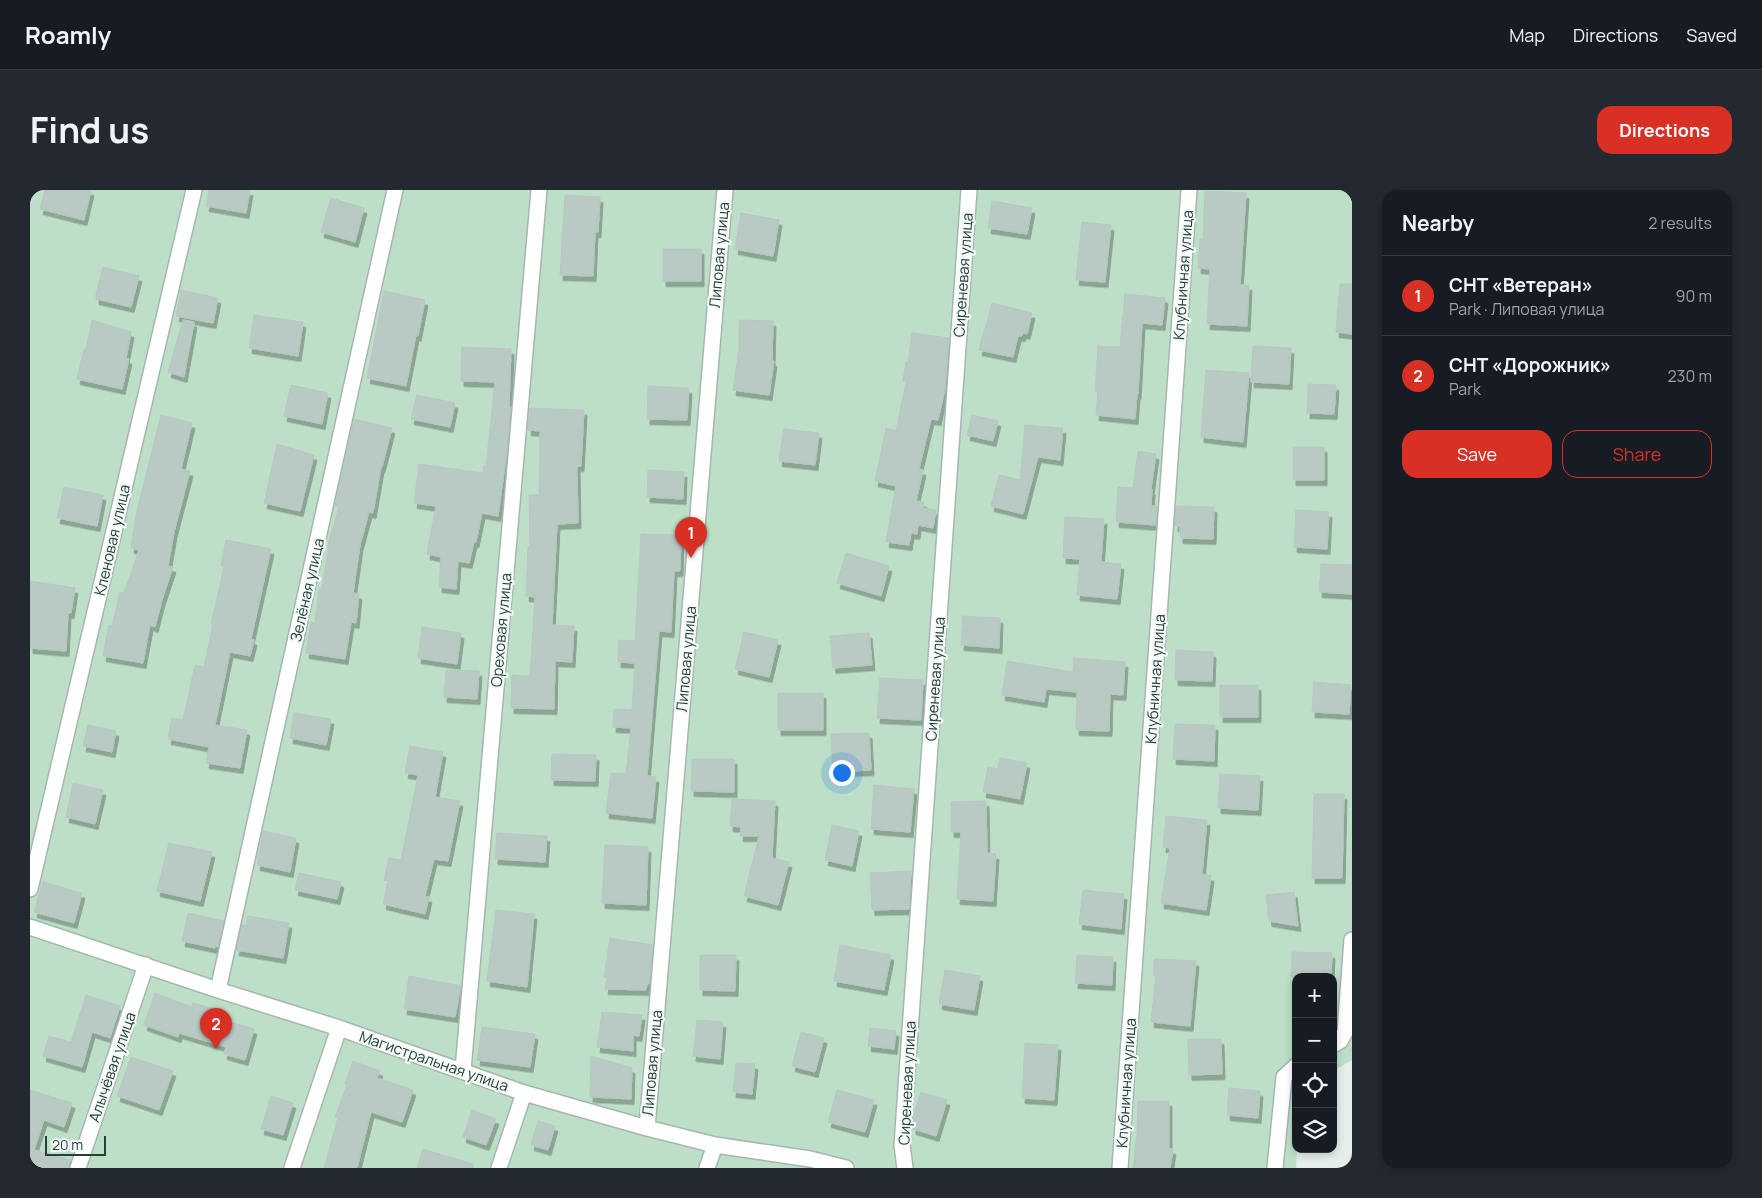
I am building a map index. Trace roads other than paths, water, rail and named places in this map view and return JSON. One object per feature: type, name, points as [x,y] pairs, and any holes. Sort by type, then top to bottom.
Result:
[{"type":"street","name":"Кленовая улица","points":[[30,889],[194,190]]},
{"type":"street","name":"Зелёная улица","points":[[218,990],[395,190]]},
{"type":"street","name":"Ореховая улица","points":[[463,1070],[539,190]]},
{"type":"street","name":"Липовая улица","points":[[647,1128],[724,190]]},
{"type":"street","name":"Сиреневая улица","points":[[905,1168],[902,1146],[969,190]]},
{"type":"street","name":"Клубничная улица","points":[[1120,1168],[1190,190]]},
{"type":"street","name":"Магистральная улица","points":[[30,927],[339,1028],[524,1093],[715,1145],[810,1159],[846,1168]]},
{"type":"street","points":[[1337,1043],[1345,1032],[1352,940]]},
{"type":"street","name":"Алычёвая улица","points":[[78,1168],[146,965]]},
{"type":"street","points":[[292,1168],[339,1028]]},
{"type":"street","points":[[1275,1168],[1284,1078],[1292,1070]]},
{"type":"street","points":[[499,1168],[524,1093]]},
{"type":"street","points":[[707,1168],[715,1145]]},
{"type":"place","name":"СНТ «Ветеран»","points":[[691,558]]},
{"type":"place","name":"СНТ «Дорожник»","points":[[216,1049]]}]
